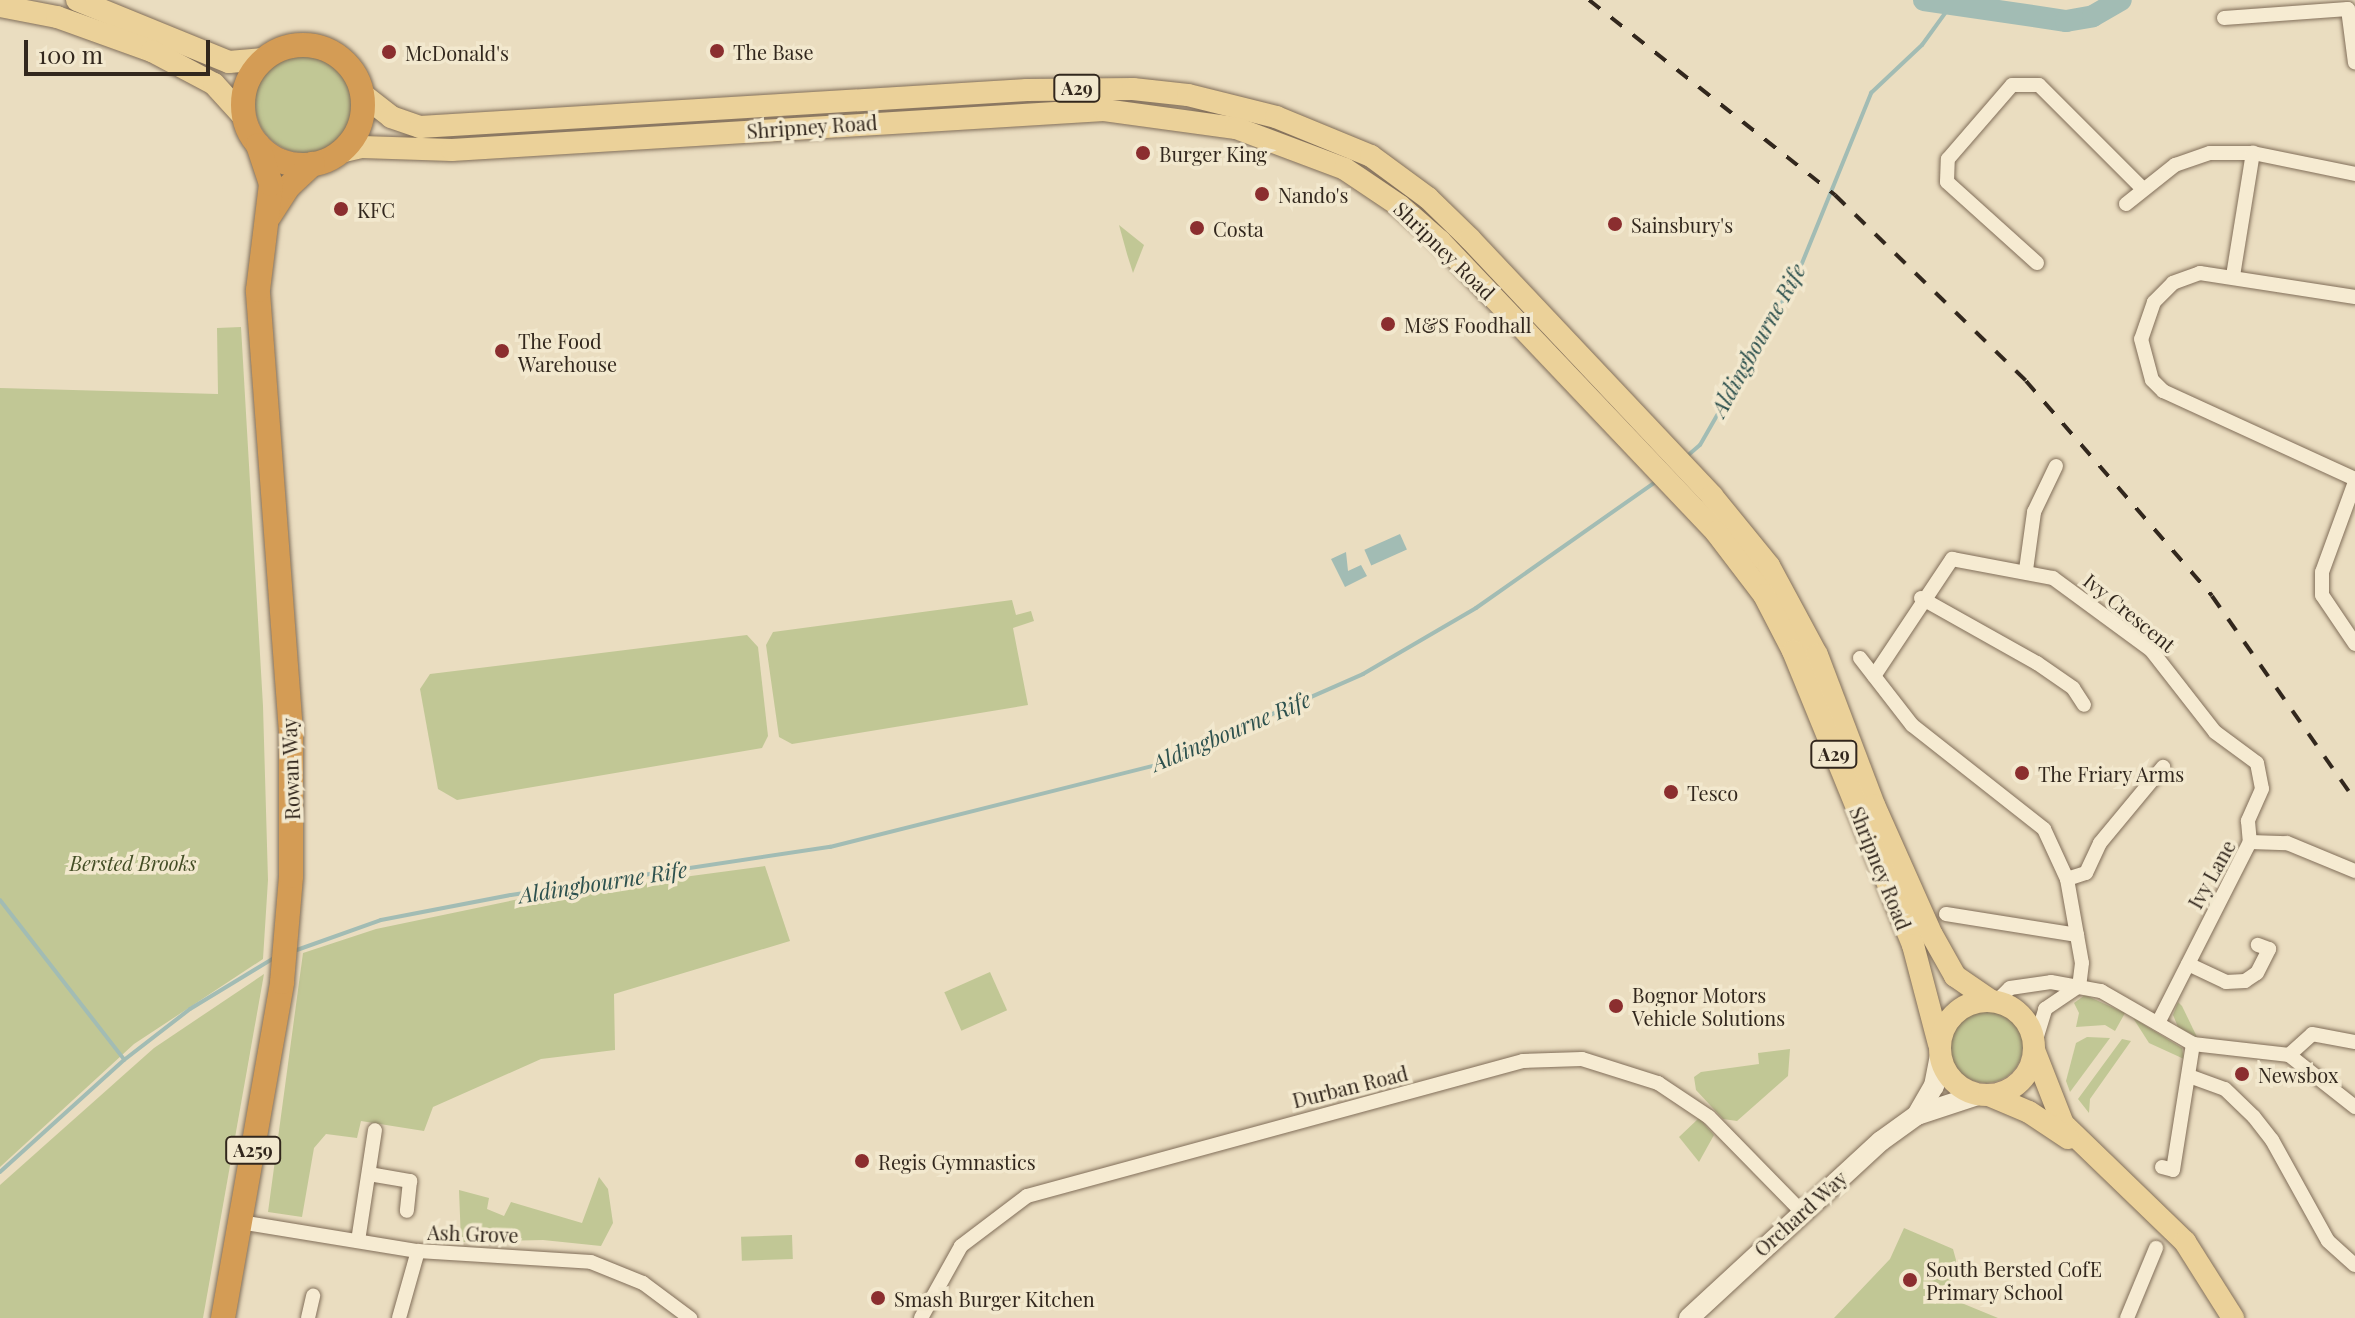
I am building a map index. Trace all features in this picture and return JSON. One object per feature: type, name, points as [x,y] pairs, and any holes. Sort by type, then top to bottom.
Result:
[{"type":"highway","points":[[292,45],[328,50],[356,76],[362,94],[359,126],[340,152],[313,164],[274,158],[258,145],[244,117],[246,85],[264,59],[292,45]]},
{"type":"highway","name":"Rowan Way","points":[[223,1318],[289,927],[291,732],[258,290],[271,184],[258,145]]},
{"type":"highway","name":"Rowan Way","points":[[269,218],[288,187],[313,164]]},
{"type":"main road","points":[[77,0],[229,62],[264,59]]},
{"type":"main road","points":[[0,6],[57,17],[152,51],[214,84],[244,117]]},
{"type":"main road","name":"Shripney Road","points":[[362,94],[391,117],[420,127],[1083,87],[1188,95],[1276,117],[1371,156],[1428,198],[1670,450],[1791,601],[1932,935],[1955,976],[2023,1017],[2055,1111],[2079,1146]]},
{"type":"main road","name":"Shripney Road","points":[[340,152],[362,147],[466,150],[1064,110],[1138,112],[1236,128],[1311,153],[1400,206],[1440,241],[1677,491],[1749,573],[1788,638],[1913,945],[1940,1049],[1957,1084],[2029,1112],[2079,1146],[2185,1242],[2233,1318]]},
{"type":"main road","points":[[1940,1049],[1956,1012],[1993,1000]]},
{"type":"main road","points":[[1985,1095],[2015,1086],[2025,1076],[2034,1048]]},
{"type":"street","points":[[2224,18],[2348,9],[2355,63]]},
{"type":"street","points":[[2037,263],[1947,182],[1948,159],[2012,85],[2039,85],[2142,188]]},
{"type":"street","points":[[2126,204],[2142,188],[2193,157],[2253,153],[2354,170]]},
{"type":"street","points":[[2233,276],[2253,153]]},
{"type":"street","points":[[2355,297],[2233,276],[2186,277],[2154,302],[2141,339],[2152,380],[2163,391],[2355,481],[2322,572],[2322,595],[2355,644]]},
{"type":"street","points":[[2026,570],[2034,512],[2056,466]]},
{"type":"street","name":"Ivy Crescent","points":[[1921,598],[1952,559],[2026,570],[2065,584],[2151,650],[2215,732],[2257,763],[2262,789],[2248,821],[2250,842]]},
{"type":"street","points":[[1874,676],[1921,598],[2037,663],[2073,688],[2084,705]]},
{"type":"street","points":[[1860,658],[1912,725],[2044,829],[2067,879],[2082,963],[2079,986],[2045,1009],[2034,1048]]},
{"type":"street","points":[[2067,879],[2086,873],[2100,843],[2163,767]]},
{"type":"street","name":"Ivy Lane","points":[[2158,1023],[2250,842],[2287,843],[2355,871]]},
{"type":"street","points":[[1946,914],[2077,935]]},
{"type":"street","points":[[2188,964],[2226,982],[2245,981],[2257,973],[2269,949],[2258,945]]},
{"type":"street","points":[[1993,1000],[2010,988],[2051,982],[2079,986],[2116,997],[2193,1044],[2289,1055],[2355,1107]]},
{"type":"street","points":[[2289,1055],[2312,1034],[2355,1042]]},
{"type":"street","points":[[2162,1167],[2173,1170],[2193,1044]]},
{"type":"street","points":[[1917,1115],[1934,1086],[1940,1049]]},
{"type":"street","name":"Durban Road","points":[[921,1318],[961,1246],[1027,1196],[1523,1061],[1582,1059],[1658,1083],[1709,1117],[1801,1211]]},
{"type":"street","points":[[2189,1076],[2225,1089],[2254,1117],[2272,1140],[2328,1241],[2355,1265]]},
{"type":"street","points":[[1917,1115],[1985,1095]]},
{"type":"street","name":"Orchard Way","points":[[1689,1318],[1801,1211],[1917,1115]]},
{"type":"street","points":[[358,1241],[375,1130]]},
{"type":"street","points":[[369,1174],[410,1181],[407,1211]]},
{"type":"street","name":"Ash Grove","points":[[240,1222],[418,1251],[550,1255],[591,1262],[643,1283],[690,1318]]},
{"type":"street","points":[[2127,1318],[2156,1248]]},
{"type":"street","points":[[399,1318],[418,1251]]},
{"type":"street","points":[[308,1318],[313,1296]]},
{"type":"green space","points":[[305,53],[333,61],[347,75],[355,103],[347,131],[333,145],[305,153],[277,145],[263,131],[255,103],[263,75],[277,61]]},
{"type":"green space","points":[[1119,225],[1144,245],[1133,273],[1127,254]]},
{"type":"green space","name":"Bersted Brooks","points":[[241,327],[263,706],[268,880],[263,959],[134,1044],[0,1167],[0,388],[218,394],[217,328]]},
{"type":"green space","points":[[1012,600],[1016,615],[1031,611],[1034,621],[1013,628],[1028,705],[792,744],[779,737],[766,645],[773,632]]},
{"type":"green space","points":[[747,635],[758,647],[768,736],[762,748],[457,800],[438,789],[420,689],[430,674]]},
{"type":"green space","points":[[765,866],[790,941],[614,994],[615,1050],[541,1059],[433,1107],[424,1131],[361,1121],[357,1138],[326,1134],[314,1148],[302,1217],[268,1212],[303,953],[376,929],[519,899]]},
{"type":"green space","points":[[990,972],[1007,1010],[961,1031],[944,992]]},
{"type":"green space","points":[[264,974],[203,1318],[0,1318],[0,1185],[154,1048]]},
{"type":"green space","points":[[2085,995],[2125,1013],[2115,1031],[2105,1025],[2076,1027],[2079,1013],[2074,1003]]},
{"type":"green space","points":[[2178,1002],[2197,1037],[2178,1027],[2173,1015]]},
{"type":"green space","points":[[1979,1009],[1993,1009],[2007,1015],[2017,1025],[2023,1046],[2017,1067],[2007,1077],[1993,1083],[1979,1083],[1965,1077],[1955,1067],[1949,1053],[1949,1039],[1955,1025],[1965,1015]]},
{"type":"green space","points":[[2133,1018],[2182,1048],[2184,1059],[2149,1043]]},
{"type":"green space","points":[[2087,1037],[2110,1038],[2070,1092],[2066,1081],[2076,1043]]},
{"type":"green space","points":[[2122,1039],[2131,1041],[2090,1099],[2089,1113],[2078,1099]]},
{"type":"green space","points":[[1790,1049],[1788,1076],[1737,1121],[1723,1119],[1696,1090],[1694,1077],[1701,1072],[1759,1064],[1758,1053]]},
{"type":"green space","points":[[1699,1118],[1714,1135],[1699,1162],[1679,1137]]},
{"type":"green space","points":[[599,1177],[608,1189],[613,1223],[601,1246],[543,1240],[461,1242],[459,1190],[489,1198],[487,1209],[504,1216],[511,1202],[582,1223]]},
{"type":"green space","name":"South Bersted CofE Primary School","points":[[1904,1228],[1953,1249],[1956,1260],[1947,1297],[1998,1318],[1834,1318],[1890,1259]]},
{"type":"green space","points":[[792,1235],[793,1259],[742,1261],[741,1237]]},
{"type":"water","points":[[1400,534],[1407,550],[1371,565],[1364,550]]},
{"type":"water","points":[[1346,552],[1348,571],[1361,565],[1367,576],[1345,587],[1331,559]]},
{"type":"waterway","name":"Aldingbourne Rife","points":[[1924,0],[2066,21],[2093,16],[2121,0]]},
{"type":"waterway","name":"Aldingbourne Rife","points":[[1686,457],[1700,445],[1796,278],[1871,93],[1922,45],[1951,5]]},
{"type":"waterway","name":"Aldingbourne Rife","points":[[294,951],[381,920],[511,895],[830,847],[1156,765],[1363,674],[1476,608],[1658,480]]},
{"type":"waterway","points":[[0,900],[124,1059]]},
{"type":"waterway","name":"Aldingbourne Rife","points":[[0,1172],[124,1060],[190,1009],[274,958]]},
{"type":"railway","points":[[1589,0],[1835,195],[2026,381],[2212,596],[2355,800]]},
{"type":"place","name":"The Base","points":[[717,51]]},
{"type":"place","name":"McDonald's","points":[[389,52]]},
{"type":"place","name":"Burger King","points":[[1143,153]]},
{"type":"place","name":"Nando's","points":[[1262,194]]},
{"type":"place","name":"KFC","points":[[341,209]]},
{"type":"place","name":"Sainsbury's","points":[[1615,224]]},
{"type":"place","name":"Costa","points":[[1197,228]]},
{"type":"place","name":"M&S Foodhall","points":[[1388,324]]},
{"type":"place","name":"The Food Warehouse","points":[[502,351]]},
{"type":"place","name":"The Friary Arms","points":[[2022,773]]},
{"type":"place","name":"Tesco","points":[[1671,792]]},
{"type":"place","name":"Bognor Motors Vehicle Solutions","points":[[1616,1006]]},
{"type":"place","name":"Newsbox","points":[[2242,1074]]},
{"type":"place","name":"Regis Gymnastics","points":[[862,1161]]},
{"type":"place","name":"South Bersted CofE Primary School","points":[[1910,1280]]},
{"type":"place","name":"Smash Burger Kitchen","points":[[878,1298]]}]
